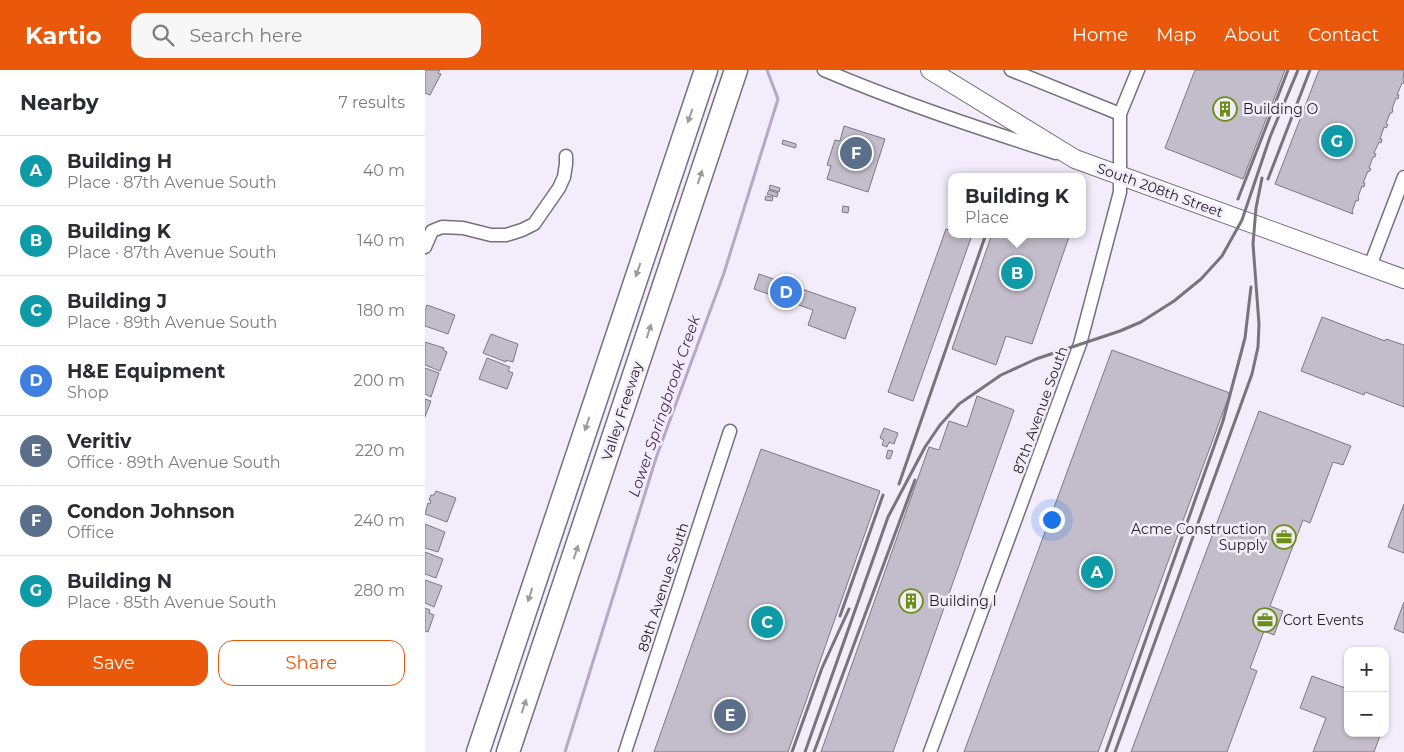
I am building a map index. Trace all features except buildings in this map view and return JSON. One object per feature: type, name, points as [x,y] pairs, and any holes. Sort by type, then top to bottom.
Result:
[{"type":"highway","name":"Valley Freeway","points":[[478,752],[706,70]]},
{"type":"highway","name":"Valley Freeway","points":[[508,752],[736,70]]},
{"type":"street","points":[[824,70],[968,125],[1075,159]]},
{"type":"street","name":"South 208th Street","points":[[930,70],[1075,159],[1404,279]]},
{"type":"street","points":[[1011,70],[1120,114]]},
{"type":"street","name":"87th Avenue South","points":[[930,752],[1080,344],[1120,192],[1120,114],[1138,70]]},
{"type":"street","points":[[425,247],[432,232],[442,227],[463,228],[491,235],[506,235],[534,224],[559,188],[564,177],[566,156]]},
{"type":"street","points":[[1370,266],[1404,177]]},
{"type":"street","name":"89th Avenue South","points":[[625,752],[731,431]]},
{"type":"waterway","name":"Lower Springbrook Creek","points":[[565,752],[656,458],[724,273],[778,99],[767,70]]},
{"type":"railway","points":[[1238,199],[1288,70]]},
{"type":"railway","points":[[805,752],[888,517],[925,447],[940,425],[959,404],[1001,375],[1036,359],[1120,331],[1141,322],[1174,301],[1201,279],[1222,256],[1242,220],[1270,137],[1298,70]]},
{"type":"railway","points":[[1268,179],[1310,70]]},
{"type":"railway","points":[[1115,752],[1252,374],[1258,347],[1259,324],[1253,244],[1256,208],[1262,178]]},
{"type":"railway","points":[[899,484],[985,238]]},
{"type":"railway","points":[[1106,752],[1223,421],[1245,338],[1251,287]]},
{"type":"railway","points":[[814,752],[915,480]]},
{"type":"railway","points":[[840,616],[883,495]]},
{"type":"railway","points":[[792,752],[822,668],[849,609]]},
{"type":"place","name":"Building O","points":[[1225,109]]},
{"type":"place","name":"Building N","points":[[1337,141]]},
{"type":"place","name":"Condon Johnson","points":[[856,153]]},
{"type":"place","name":"Building K","points":[[1017,273]]},
{"type":"place","name":"H&E Equipment","points":[[786,292]]},
{"type":"place","name":"Acme Construction Supply","points":[[1284,537]]},
{"type":"place","name":"Building H","points":[[1097,572]]},
{"type":"place","name":"Building I","points":[[911,601]]},
{"type":"place","name":"Cort Events","points":[[1265,620]]},
{"type":"place","name":"Building J","points":[[767,622]]},
{"type":"place","name":"Veritiv","points":[[730,715]]}]
